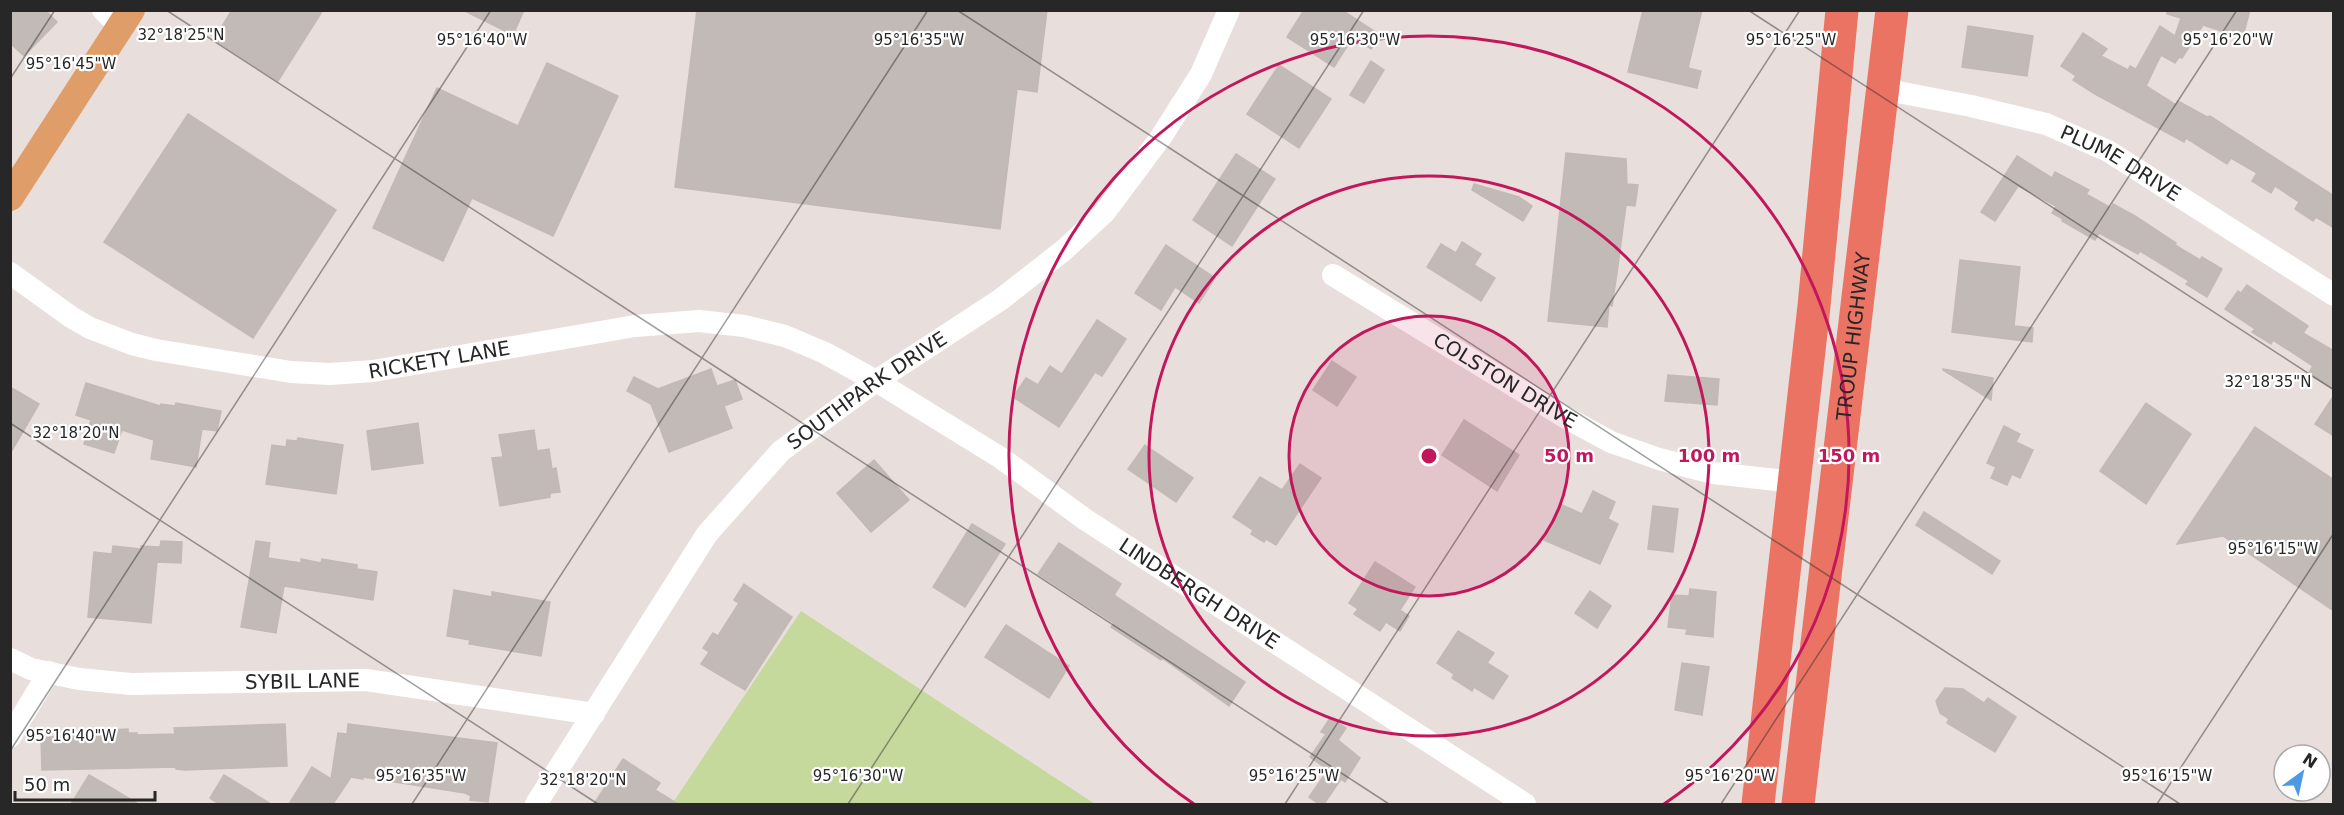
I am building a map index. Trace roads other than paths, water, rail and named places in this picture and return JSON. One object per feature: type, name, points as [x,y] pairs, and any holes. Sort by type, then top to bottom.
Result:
[{"type":"highway","name":"TROUP HIGHWAY","points":[[1758,804],[1814,306],[1842,10]]},
{"type":"highway","name":"TROUP HIGHWAY","points":[[1798,804],[1892,10]]},
{"type":"main road","points":[[10,197],[118,16]]},
{"type":"street","name":"SOUTHPARK DRIVE","points":[[536,804],[707,534],[735,501],[781,451],[876,381],[1000,300],[1064,249],[1105,212],[1161,137],[1202,74],[1229,10]]},
{"type":"street","name":"PLUME DRIVE","points":[[1882,89],[1971,106],[2046,124],[2108,151],[2334,296]]},
{"type":"street","name":"RICKETY LANE","points":[[10,273],[63,312],[112,337],[156,350],[270,370],[310,374],[373,371],[635,326],[699,321],[744,326],[785,336],[825,353],[876,381]]},
{"type":"street","name":"COLSTON DRIVE","points":[[1333,275],[1563,417],[1611,442],[1659,459],[1713,473],[1795,482]]},
{"type":"street","name":"LINDBERGH DRIVE","points":[[876,381],[1001,458],[1086,520],[1525,804]]},
{"type":"street","name":"SYBIL LANE","points":[[10,659],[31,669],[79,679],[131,684],[366,680],[594,714]]},
{"type":"street","points":[[10,737],[49,672]]}]
